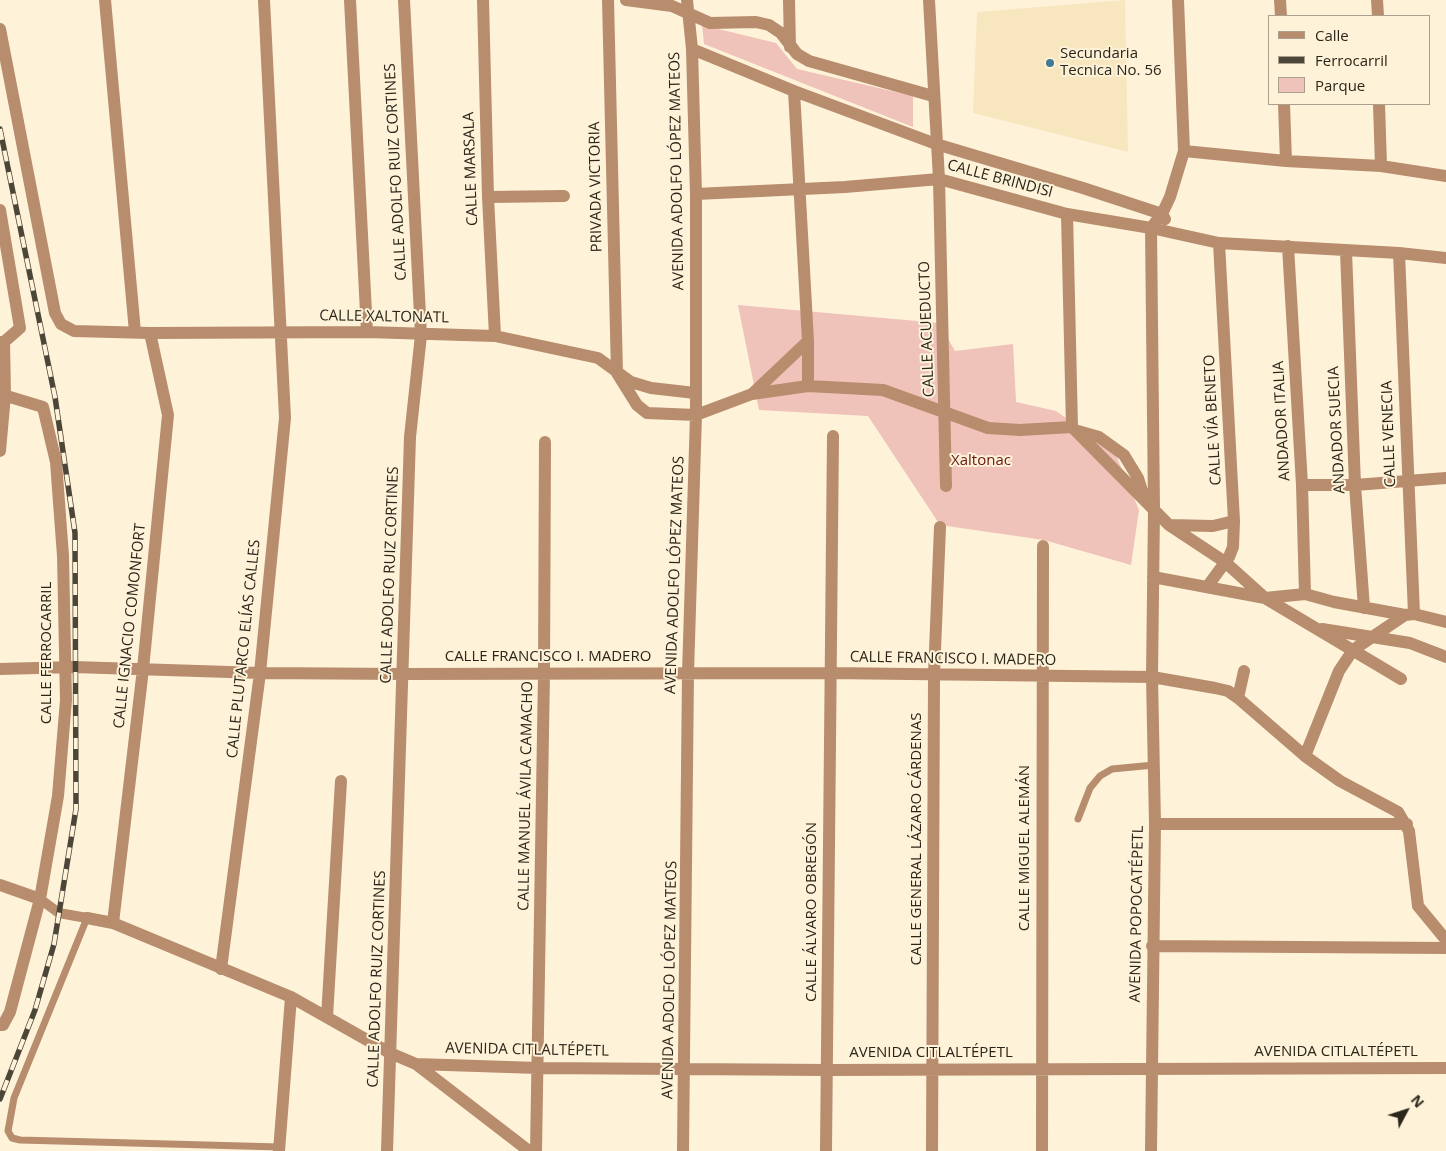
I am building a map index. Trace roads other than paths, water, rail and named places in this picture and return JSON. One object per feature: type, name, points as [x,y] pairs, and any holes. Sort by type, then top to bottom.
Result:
[{"type":"street","points":[[105,0],[135,332]]},
{"type":"street","name":"CALLE PLUTARCO ELÍAS CALLES","points":[[221,969],[260,673],[285,418],[264,0]]},
{"type":"street","points":[[350,0],[366,332]]},
{"type":"street","name":"CALLE ADOLFO RUIZ CORTINES","points":[[387,1151],[404,674],[410,437],[421,335],[404,0]]},
{"type":"street","name":"CALLE MARSALA","points":[[483,0],[488,197],[495,336]]},
{"type":"street","name":"PRIVADA VICTORIA","points":[[608,0],[616,372]]},
{"type":"street","points":[[626,0],[672,6],[688,15],[710,23],[756,22],[770,25],[781,33],[790,48],[808,61],[933,96]]},
{"type":"street","name":"AVENIDA ADOLFO LÓPEZ MATEOS","points":[[684,1151],[688,673],[696,415],[696,194],[692,49],[687,0]]},
{"type":"street","points":[[789,0],[790,48]]},
{"type":"street","name":"CALLE ACUEDUCTO","points":[[929,0],[938,179],[945,414],[988,428],[1020,430],[1074,428]]},
{"type":"street","points":[[1151,228],[1162,214],[1178,174],[1184,151],[1178,0]]},
{"type":"street","points":[[1280,0],[1281,15]]},
{"type":"street","points":[[1377,0],[1378,15]]},
{"type":"street","name":"CALLE XALTONATL","points":[[0,28],[55,313],[61,324],[74,331],[150,333],[366,332],[495,336],[598,358],[631,382],[650,388],[695,393]]},
{"type":"street","name":"CALLE BRINDISI","points":[[692,49],[794,92],[936,144],[1162,214]]},
{"type":"street","points":[[794,92],[808,341],[808,386]]},
{"type":"street","points":[[1284,105],[1286,161]]},
{"type":"street","points":[[1380,105],[1381,166]]},
{"type":"street","points":[[1184,151],[1286,161],[1381,166],[1446,176]]},
{"type":"street","name":"CALLE BRINDISI","points":[[696,194],[938,179],[1067,214],[1174,232],[1219,243],[1398,253],[1446,258]]},
{"type":"street","points":[[488,197],[564,196]]},
{"type":"street","points":[[0,210],[20,328],[2,342],[0,450]]},
{"type":"street","points":[[1067,214],[1074,428],[1169,525],[1225,562],[1265,598],[1401,679]]},
{"type":"street","points":[[1162,214],[1174,232]]},
{"type":"street","name":"AVENIDA POPOCATÉPETL","points":[[1151,228],[1154,510],[1152,677],[1155,824],[1152,946],[1151,1151]]},
{"type":"street","name":"CALLE VÍA BENETO","points":[[1207,587],[1233,547],[1234,521],[1219,243]]},
{"type":"street","name":"ANDADOR ITALIA","points":[[1288,246],[1302,485],[1305,594]]},
{"type":"street","name":"ANDADOR SUECIA","points":[[1346,251],[1355,485],[1364,608]]},
{"type":"street","name":"CALLE VENECIA","points":[[1398,253],[1410,615]]},
{"type":"street","name":"CALLE IGNACIO COMONFORT","points":[[113,923],[143,669],[168,414],[150,333]]},
{"type":"street","points":[[752,394],[808,341]]},
{"type":"street","points":[[616,372],[637,405],[647,413],[696,415],[752,394],[808,386],[883,390],[945,414],[946,486]]},
{"type":"street","name":"CALLE FERROCARRIL","points":[[2,395],[43,407],[56,462],[63,556],[66,700],[58,796],[40,899],[10,1012],[2,1025]]},
{"type":"street","name":"CALLE ÁLVARO OBREGÓN","points":[[826,1151],[829,673],[833,436]]},
{"type":"street","name":"CALLE MANUEL ÁVILA CAMACHO","points":[[536,1151],[544,674],[545,442]]},
{"type":"street","points":[[1302,485],[1355,485],[1446,478]]},
{"type":"street","points":[[1169,525],[1213,526],[1234,521]]},
{"type":"street","name":"CALLE GENERAL LÁZARO CÁRDENAS","points":[[932,1151],[934,675],[940,526]]},
{"type":"street","name":"CALLE MIGUEL ALEMÁN","points":[[1042,1151],[1041,676],[1043,546]]},
{"type":"street","points":[[1152,577],[1265,598],[1305,594],[1364,608],[1446,622]]},
{"type":"street","points":[[1305,756],[1339,671],[1353,650],[1410,615]]},
{"type":"street","points":[[1314,628],[1375,636],[1410,643],[1446,657]]},
{"type":"street","name":"CALLE FRANCISCO I. MADERO","points":[[0,668],[64,667],[260,673],[829,673],[1152,677],[1228,692],[1238,698],[1305,756],[1340,781],[1398,812],[1407,824]]},
{"type":"street","points":[[1238,698],[1244,671]]},
{"type":"street","points":[[327,1017],[341,781]]},
{"type":"street","points":[[1155,824],[1407,824],[1418,906],[1446,940]]},
{"type":"street","points":[[0,886],[40,899],[59,913],[113,923],[291,997],[390,1053],[416,1064],[529,1151]]},
{"type":"street","points":[[1152,946],[1446,948]]},
{"type":"street","points":[[280,1149],[291,997]]},
{"type":"street","name":"AVENIDA CITLALTÉPETL","points":[[416,1064],[538,1068],[827,1070],[1446,1068]]},
{"type":"lane","points":[[1078,819],[1090,788],[1100,776],[1112,769],[1154,765]]},
{"type":"lane","points":[[88,918],[14,1098],[8,1131],[12,1138],[20,1140],[280,1149]]},
{"type":"railway","points":[[0,129],[55,397],[75,533],[76,809],[54,944],[35,1010],[0,1099]]},
{"type":"place","name":"Secundaria Tecnica No. 56","points":[[1050,63]]},
{"type":"park label","name":"Xaltonac","points":[[981,461]]}]
